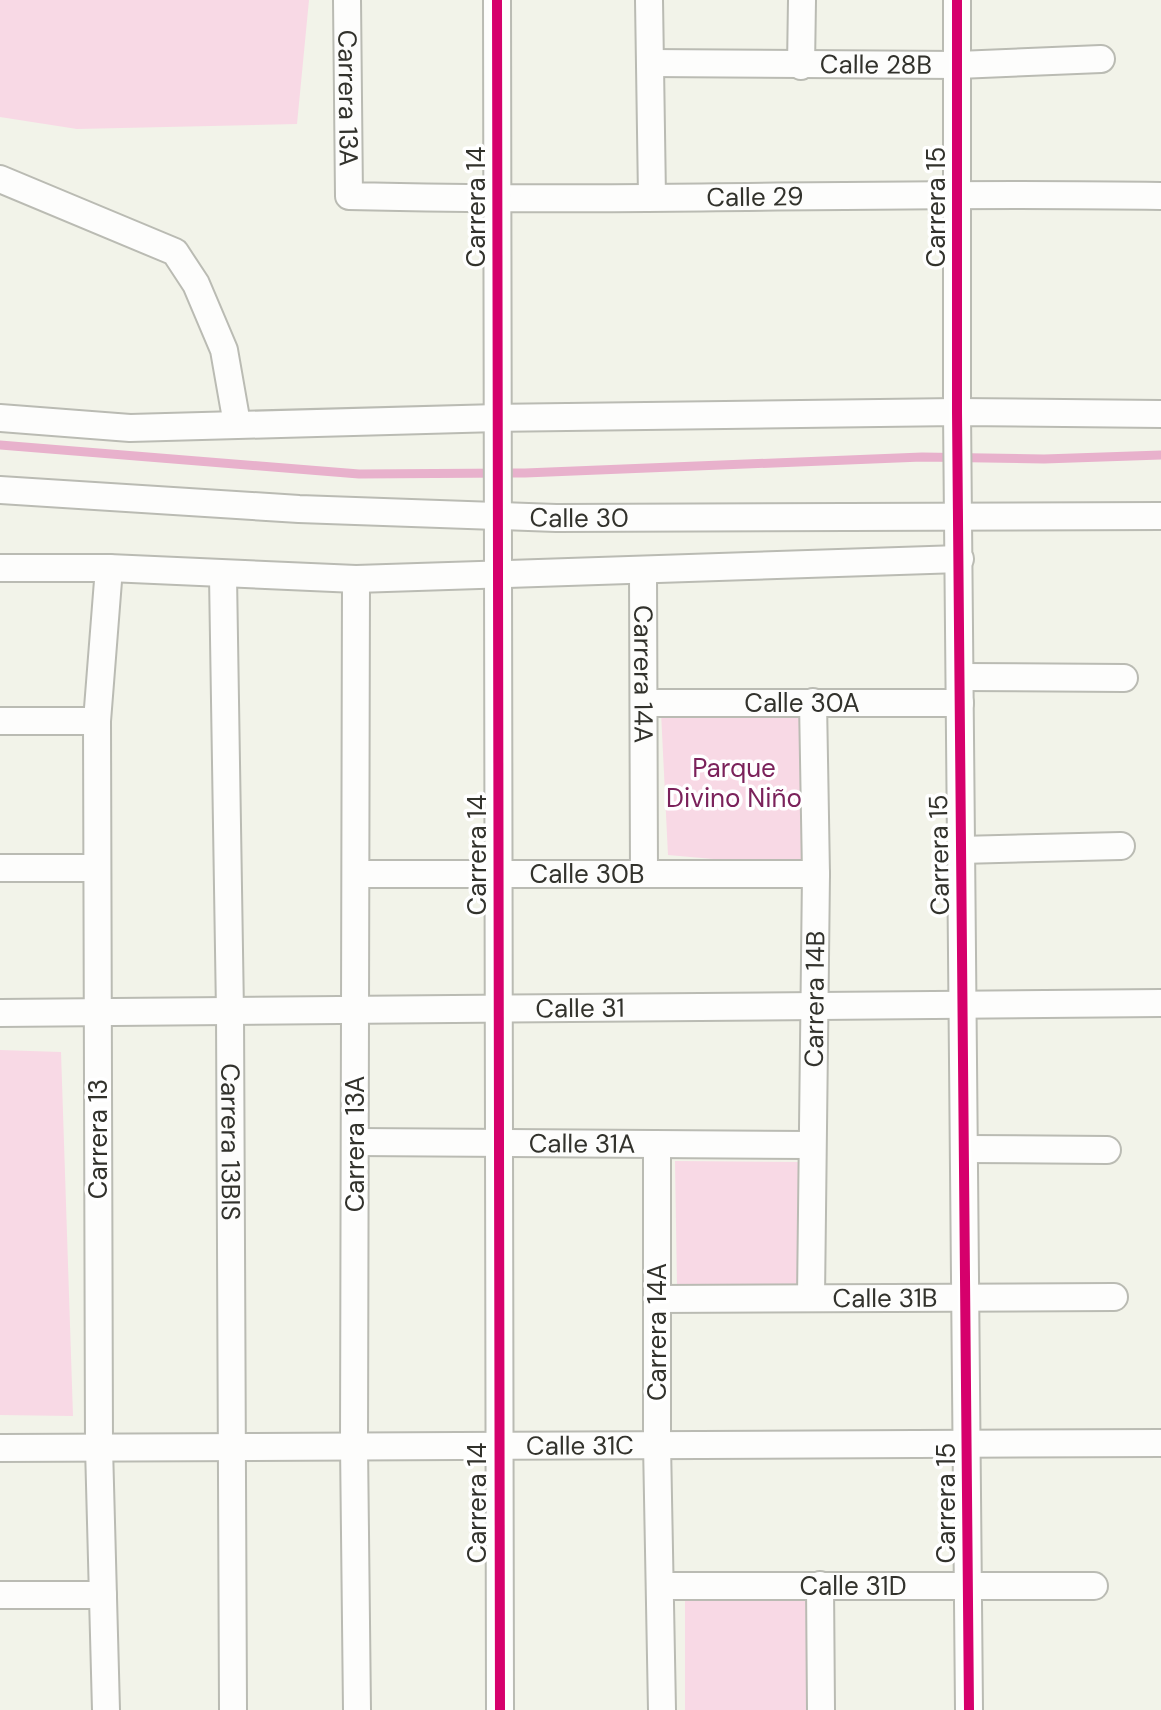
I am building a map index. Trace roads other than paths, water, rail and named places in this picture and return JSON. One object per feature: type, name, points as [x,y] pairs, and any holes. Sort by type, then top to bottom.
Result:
[{"type":"street","name":"Carrera 13A","points":[[347,0],[349,196]]},
{"type":"street","name":"Carrera 14","points":[[497,0],[500,1710]]},
{"type":"street","points":[[649,0],[652,197]]},
{"type":"street","points":[[801,66],[802,0]]},
{"type":"street","name":"Carrera 15","points":[[957,0],[957,423],[969,1710]]},
{"type":"street","name":"Calle 28B","points":[[650,63],[958,65],[1101,59]]},
{"type":"street","points":[[0,179],[175,252],[196,284],[224,350],[237,424]]},
{"type":"street","name":"Calle 29","points":[[349,196],[498,200],[958,192],[1161,196]]},
{"type":"street","points":[[0,418],[130,428],[237,424],[498,431],[957,423],[1161,414]]},
{"type":"street","name":"Calle 30","points":[[0,490],[299,509],[499,505],[960,516],[1161,516]]},
{"type":"street","points":[[0,568],[109,568],[223,576],[356,579],[960,559]]},
{"type":"street","name":"Carrera 13","points":[[106,1710],[99,1447],[97,721],[109,568]]},
{"type":"street","name":"Carrera 14A","points":[[643,570],[644,874]]},
{"type":"street","name":"Carrera 13BIS","points":[[223,576],[230,1012],[233,1710]]},
{"type":"street","name":"Carrera 13A","points":[[356,579],[354,1445],[357,1710]]},
{"type":"street","name":"Calle 30A","points":[[644,703],[813,702],[1124,678]]},
{"type":"street","name":"Carrera 14B","points":[[811,1297],[810,1145],[816,874],[813,702]]},
{"type":"street","points":[[0,721],[97,721]]},
{"type":"street","points":[[960,850],[1121,846]]},
{"type":"street","points":[[0,868],[97,868]]},
{"type":"street","name":"Calle 30B","points":[[357,874],[816,874]]},
{"type":"street","name":"Calle 31","points":[[0,1013],[499,1010],[964,1002],[1161,1003]]},
{"type":"street","name":"Calle 31A","points":[[356,1142],[810,1145]]},
{"type":"street","name":"Carrera 14A","points":[[657,1145],[657,1444],[662,1710]]},
{"type":"street","points":[[965,1149],[1107,1150]]},
{"type":"street","name":"Calle 31B","points":[[657,1299],[1114,1297]]},
{"type":"street","name":"Calle 31C","points":[[0,1448],[1161,1443]]},
{"type":"street","points":[[820,1585],[821,1710]]},
{"type":"street","name":"Calle 31D","points":[[661,1586],[1094,1586]]},
{"type":"street","points":[[0,1595],[103,1595]]},
{"type":"waterway","points":[[0,445],[359,474],[525,473],[922,457],[1044,459],[1161,455]]},
{"type":"park label","name":"Parque Divino Niño","points":[[734,783]]}]
